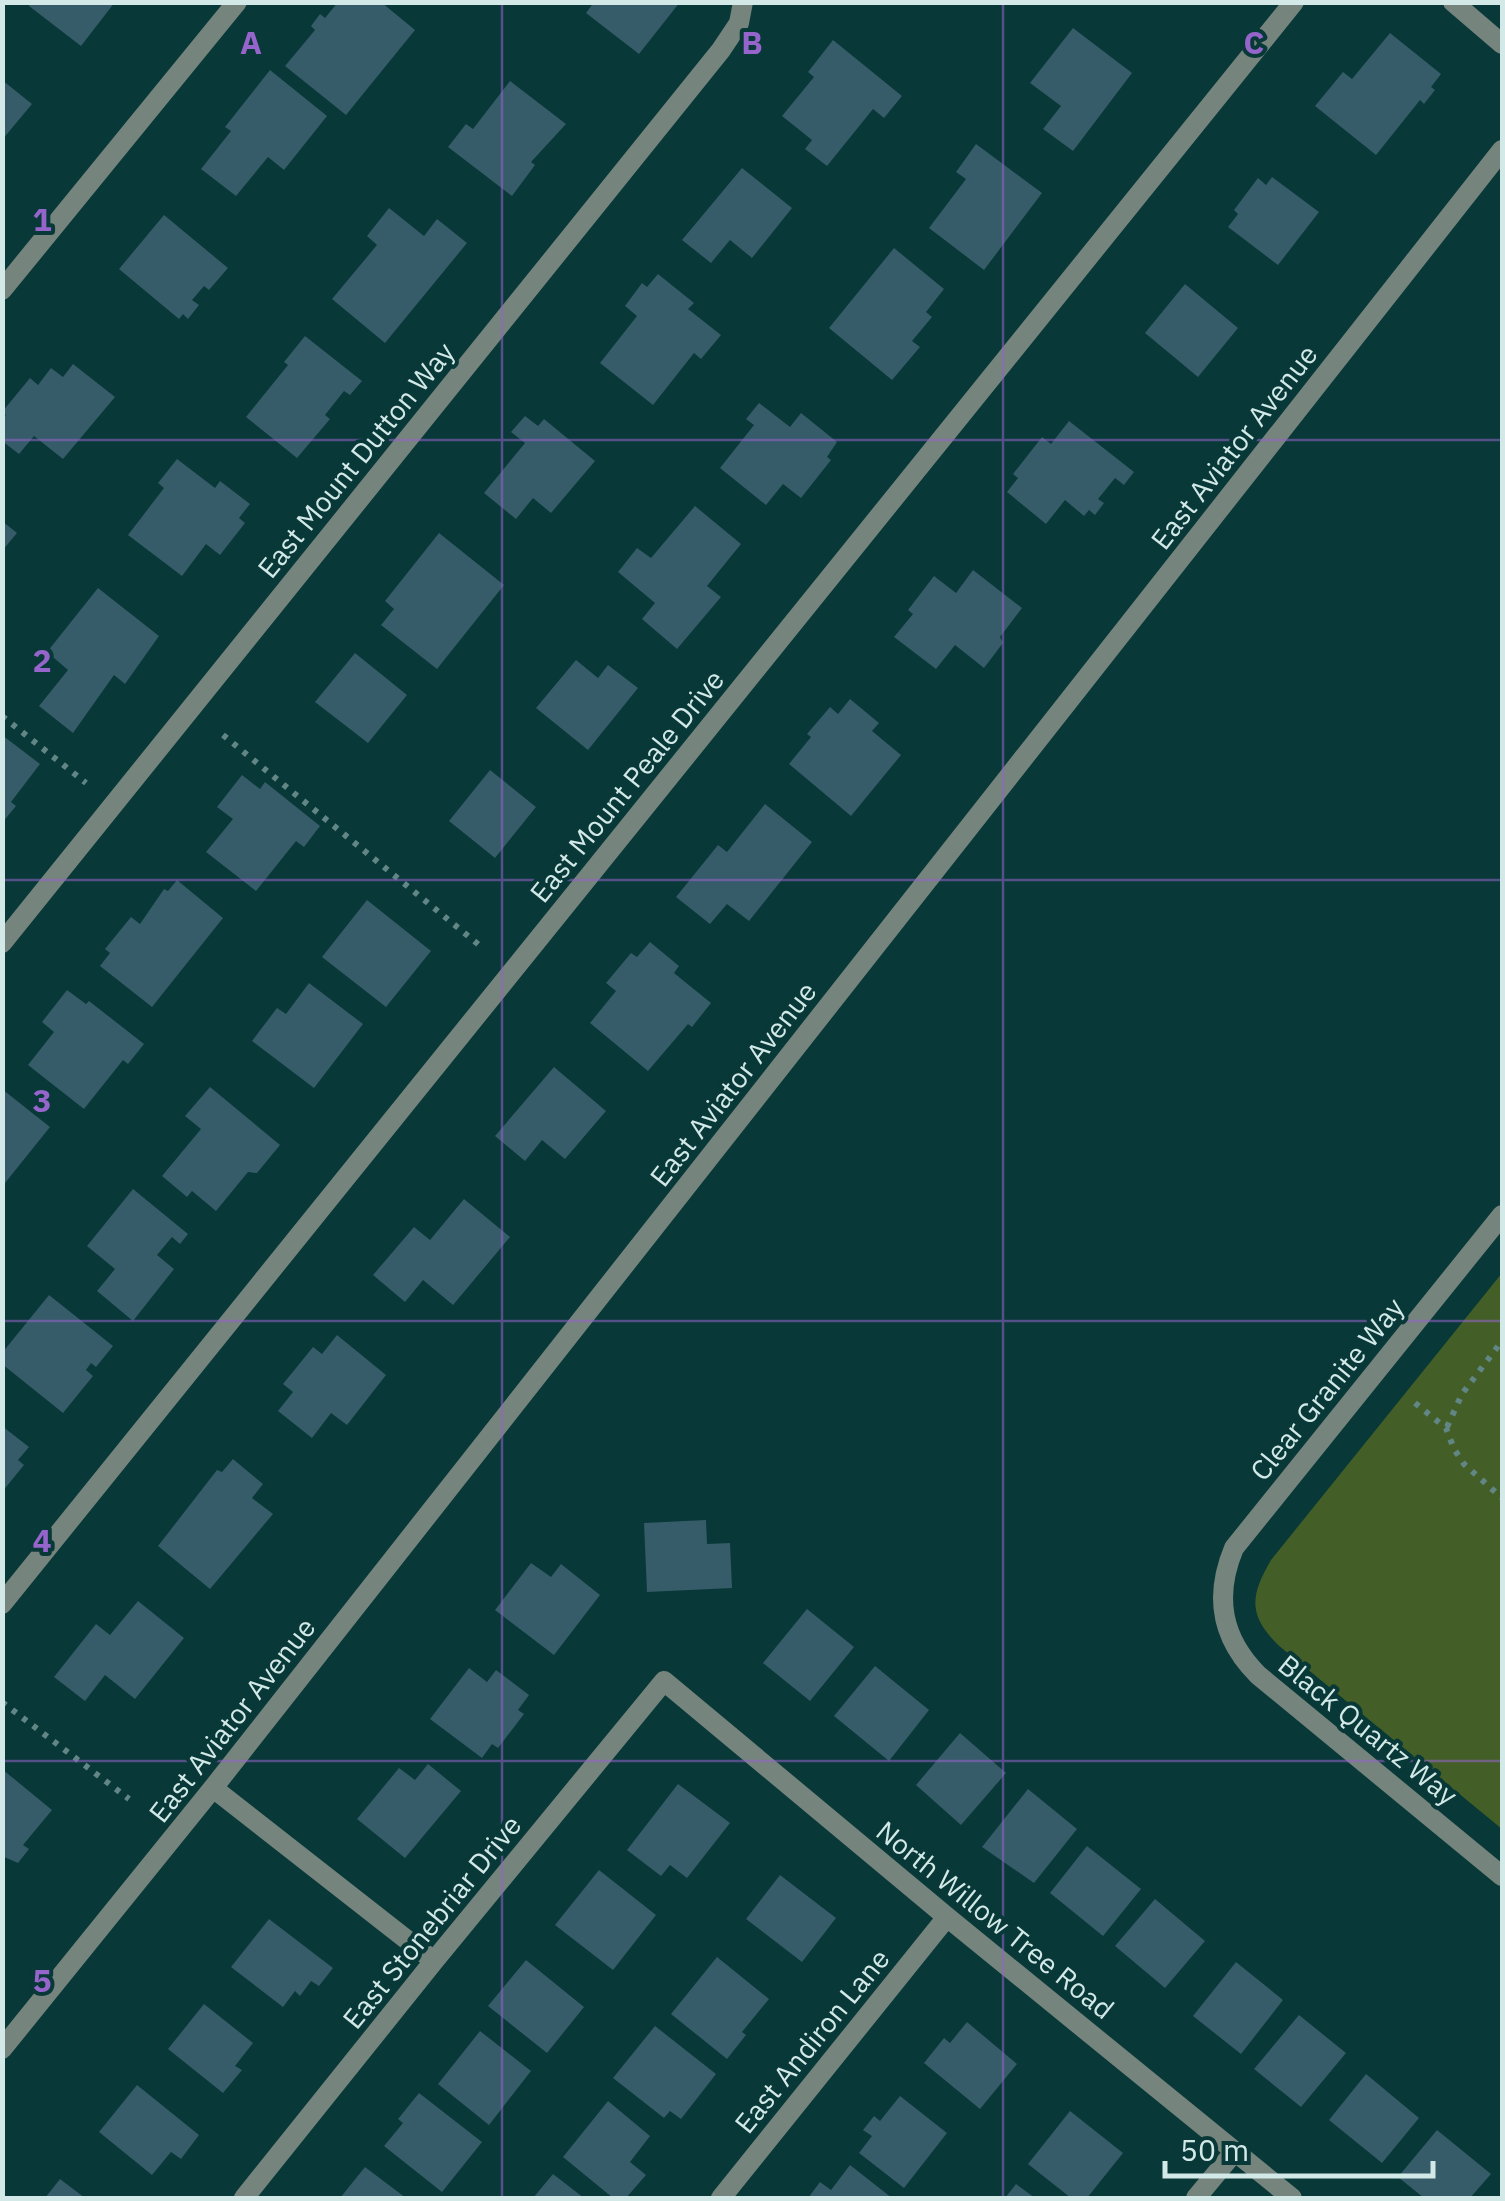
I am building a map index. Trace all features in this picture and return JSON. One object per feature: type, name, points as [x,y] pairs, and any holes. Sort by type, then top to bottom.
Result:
[{"type":"street","points":[[2,290],[237,2]]},
{"type":"street","name":"East Mount Peale Drive","points":[[2,1604],[1294,2]]},
{"type":"street","points":[[1453,2],[1502,44]]},
{"type":"street","name":"East Mount Dutton Way","points":[[2,943],[732,36],[744,5]]},
{"type":"street","name":"East Aviator Avenue","points":[[2,2049],[214,1788],[1502,150]]},
{"type":"street","name":"Clear Granite Way","points":[[1222,1610],[1226,1568],[1234,1548],[1502,1215]]},
{"type":"street","name":"Black Quartz Way","points":[[1222,1610],[1234,1646],[1258,1675],[1502,1876]]},
{"type":"street","name":"North Willow Tree Road","points":[[664,1681],[947,1918],[1292,2198]]},
{"type":"street","name":"East Stonebriar Drive","points":[[244,2198],[664,1681]]},
{"type":"street","points":[[214,1788],[434,1961]]},
{"type":"street","name":"East Andiron Lane","points":[[720,2198],[947,1918]]},
{"type":"street","points":[[1196,2198],[1235,2151]]},
{"type":"path","points":[[2,716],[86,783]]},
{"type":"path","points":[[223,735],[484,949]]},
{"type":"path","points":[[1446,1428],[1462,1394],[1502,1341]]},
{"type":"path","points":[[1415,1403],[1446,1428],[1464,1464],[1502,1498]]},
{"type":"path","points":[[2,1702],[129,1799]]},
{"type":"green space","points":[[1502,1273],[1502,1829],[1278,1645],[1261,1624],[1255,1605],[1259,1584],[1271,1560]]},
{"type":"building","points":[[31,2],[115,2],[81,46],[29,6]]},
{"type":"building","points":[[338,2],[381,2],[415,30],[346,115],[285,66],[315,30],[311,26],[320,14],[325,18]]},
{"type":"building","points":[[594,2],[680,2],[639,54],[586,13]]},
{"type":"building","points":[[1073,28],[1132,73],[1073,151],[1043,129],[1061,106],[1030,83]]},
{"type":"building","points":[[1390,33],[1441,74],[1424,104],[1420,100],[1376,155],[1315,106],[1343,72],[1352,79]]},
{"type":"building","points":[[833,40],[902,96],[884,118],[873,109],[827,166],[805,149],[812,140],[782,116],[814,77],[808,72]]},
{"type":"building","points":[[270,70],[327,116],[284,170],[268,157],[236,196],[201,169],[231,131],[225,127]]},
{"type":"building","points":[[2,80],[32,104],[2,140]]},
{"type":"building","points":[[510,81],[566,124],[531,162],[535,165],[512,196],[448,147],[466,124],[473,129]]},
{"type":"building","points":[[976,144],[1042,193],[984,270],[929,228],[966,179],[956,172]]},
{"type":"building","points":[[742,168],[792,208],[752,258],[730,240],[711,263],[682,240]]},
{"type":"building","points":[[1272,177],[1319,212],[1278,265],[1228,227],[1238,214],[1234,210],[1258,178],[1266,185]]},
{"type":"building","points":[[389,208],[424,236],[437,219],[467,243],[385,343],[332,299],[377,245],[367,236]]},
{"type":"building","points":[[164,215],[228,268],[209,290],[204,286],[192,300],[199,305],[188,319],[183,314],[179,319],[119,269]]},
{"type":"building","points":[[894,248],[944,289],[926,312],[932,317],[912,341],[920,347],[892,380],[829,328]]},
{"type":"building","points":[[658,274],[694,303],[688,309],[721,335],[701,359],[694,353],[653,405],[600,363],[637,316],[625,306],[642,283],[647,287]]},
{"type":"building","points":[[1185,284],[1238,328],[1198,377],[1145,333]]},
{"type":"building","points":[[305,336],[362,381],[350,395],[344,391],[325,415],[330,419],[297,458],[246,417],[288,365],[284,362]]},
{"type":"building","points":[[73,364],[115,397],[63,459],[34,436],[19,454],[2,441],[2,419],[6,415],[2,412],[30,378],[38,385],[51,368],[63,377]]},
{"type":"building","points":[[759,403],[790,427],[801,413],[837,442],[827,457],[831,460],[801,498],[783,484],[766,505],[720,468],[754,425],[746,419]]},
{"type":"building","points":[[525,416],[538,426],[544,419],[595,461],[551,513],[533,498],[516,519],[484,493],[525,443],[511,432]]},
{"type":"building","points":[[1069,421],[1134,472],[1124,485],[1115,478],[1098,499],[1104,503],[1095,515],[1089,510],[1084,516],[1065,500],[1046,524],[1007,492],[1018,478],[1013,474],[1042,437],[1051,444]]},
{"type":"building","points":[[177,459],[215,488],[220,481],[250,504],[239,518],[245,523],[220,555],[206,544],[182,576],[128,535],[164,488],[158,483]]},
{"type":"building","points":[[695,506],[741,544],[707,586],[721,597],[677,649],[642,619],[655,603],[618,572],[637,548],[651,558]]},
{"type":"building","points":[[2,521],[17,533],[2,551]]},
{"type":"building","points":[[439,533],[504,585],[437,669],[381,625],[394,609],[385,601]]},
{"type":"building","points":[[973,570],[1022,608],[1000,637],[1003,643],[984,668],[955,645],[936,669],[894,637],[913,614],[908,610],[934,576],[956,593]]},
{"type":"building","points":[[98,588],[159,636],[125,684],[114,675],[73,733],[39,706],[68,670],[47,652]]},
{"type":"building","points":[[355,653],[407,695],[368,743],[315,702]]},
{"type":"building","points":[[576,660],[598,678],[608,665],[638,688],[588,750],[536,708]]},
{"type":"building","points":[[850,699],[879,723],[872,731],[901,755],[851,816],[789,764],[830,707],[838,714]]},
{"type":"building","points":[[2,735],[40,764],[11,802],[16,806],[2,823]]},
{"type":"building","points":[[490,770],[536,807],[495,858],[449,821]]},
{"type":"building","points":[[242,775],[260,789],[265,782],[320,826],[304,847],[296,841],[256,891],[206,852],[233,819],[217,807]]},
{"type":"building","points":[[765,804],[812,842],[749,921],[727,904],[710,924],[676,897],[718,845],[727,852]]},
{"type":"building","points":[[177,880],[223,918],[152,1007],[100,966],[110,953],[105,949],[131,917],[140,924],[164,889],[168,891]]},
{"type":"building","points":[[367,900],[431,951],[386,1007],[322,957]]},
{"type":"building","points":[[650,942],[679,966],[674,973],[711,1003],[648,1071],[590,1023],[616,991],[606,983],[631,953],[637,957]]},
{"type":"building","points":[[309,983],[363,1024],[314,1088],[252,1041],[277,1008],[286,1014]]},
{"type":"building","points":[[67,990],[86,1004],[89,1001],[144,1044],[128,1064],[123,1060],[84,1109],[28,1065],[54,1032],[42,1022]]},
{"type":"building","points":[[554,1067],[606,1111],[565,1159],[542,1140],[525,1161],[495,1136]]},
{"type":"building","points":[[210,1087],[280,1145],[257,1173],[248,1172],[216,1211],[192,1191],[187,1197],[162,1176],[201,1129],[185,1116]]},
{"type":"building","points":[[2,1089],[50,1127],[5,1183],[2,1181]]},
{"type":"building","points":[[133,1189],[188,1234],[180,1244],[172,1237],[157,1255],[174,1269],[133,1321],[97,1291],[115,1269],[87,1246]]},
{"type":"building","points":[[464,1199],[510,1237],[453,1305],[423,1280],[405,1302],[373,1275],[414,1227],[430,1240]]},
{"type":"building","points":[[49,1295],[113,1346],[96,1367],[91,1363],[86,1370],[93,1376],[63,1413],[2,1364],[2,1353]]},
{"type":"building","points":[[337,1335],[386,1375],[347,1425],[331,1413],[312,1438],[278,1411],[293,1392],[283,1384],[313,1347],[322,1354]]},
{"type":"building","points":[[2,1426],[29,1447],[18,1460],[24,1465],[2,1492]]},
{"type":"building","points":[[233,1459],[263,1484],[252,1498],[273,1514],[210,1589],[158,1546],[217,1470],[222,1472]]},
{"type":"building","points":[[706,1520],[707,1544],[730,1543],[732,1588],[647,1592],[644,1523]]},
{"type":"building","points":[[531,1563],[551,1577],[561,1564],[600,1595],[554,1655],[495,1610]]},
{"type":"building","points":[[138,1601],[184,1638],[135,1699],[105,1675],[85,1701],[54,1677],[96,1624],[110,1635]]},
{"type":"building","points":[[807,1609],[854,1647],[810,1701],[763,1663]]},
{"type":"building","points":[[875,1666],[929,1710],[889,1761],[834,1716]]},
{"type":"building","points":[[469,1668],[487,1682],[496,1670],[529,1695],[518,1710],[524,1714],[498,1748],[492,1744],[482,1758],[430,1719]]},
{"type":"building","points":[[960,1733],[1006,1773],[961,1825],[916,1785]]},
{"type":"building","points":[[428,1764],[461,1791],[405,1858],[357,1819],[399,1768],[415,1780]]},
{"type":"building","points":[[2,1769],[52,1810],[23,1845],[29,1849],[18,1863],[2,1856]]},
{"type":"building","points":[[678,1784],[730,1823],[687,1878],[670,1865],[661,1876],[627,1850]]},
{"type":"building","points":[[1028,1789],[1077,1829],[1034,1883],[982,1847]]},
{"type":"building","points":[[1087,1846],[1141,1889],[1103,1936],[1050,1893]]},
{"type":"building","points":[[599,1870],[656,1915],[613,1970],[555,1925]]},
{"type":"building","points":[[780,1875],[836,1918],[802,1962],[746,1919]]},
{"type":"building","points":[[1155,1899],[1205,1941],[1165,1988],[1115,1946]]},
{"type":"building","points":[[269,1919],[333,1968],[319,1986],[311,1981],[300,1996],[295,1991],[283,2007],[231,1967]]},
{"type":"building","points":[[717,1957],[769,1999],[742,2032],[746,2035],[727,2059],[671,2014]]},
{"type":"building","points":[[526,1960],[584,2007],[547,2053],[488,2006]]},
{"type":"building","points":[[1236,1962],[1283,2000],[1241,2054],[1193,2016]]},
{"type":"building","points":[[204,2004],[253,2043],[235,2066],[242,2070],[223,2093],[168,2049]]},
{"type":"building","points":[[1299,2015],[1346,2053],[1301,2107],[1254,2069]]},
{"type":"building","points":[[967,2022],[1017,2064],[980,2109],[924,2063],[944,2038],[950,2043]]},
{"type":"building","points":[[655,2026],[716,2074],[681,2119],[670,2111],[664,2118],[613,2078]]},
{"type":"building","points":[[480,2031],[531,2071],[489,2125],[438,2084]]},
{"type":"building","points":[[1366,2074],[1419,2118],[1382,2163],[1329,2120]]},
{"type":"building","points":[[137,2085],[199,2135],[181,2159],[171,2152],[152,2175],[99,2132]]},
{"type":"building","points":[[419,2093],[482,2142],[442,2192],[384,2146],[403,2123],[398,2119]]},
{"type":"building","points":[[900,2096],[947,2133],[904,2188],[859,2153],[872,2136],[863,2130],[874,2116],[880,2121]]},
{"type":"building","points":[[608,2101],[650,2136],[630,2162],[646,2175],[626,2198],[613,2198],[563,2157]]},
{"type":"building","points":[[1070,2111],[1123,2153],[1087,2198],[1071,2198],[1028,2164]]},
{"type":"building","points":[[1437,2130],[1491,2174],[1470,2198],[1424,2198],[1398,2177]]},
{"type":"building","points":[[850,2165],[892,2198],[808,2198],[820,2182],[831,2190]]},
{"type":"building","points":[[365,2167],[406,2198],[340,2198]]},
{"type":"building","points":[[553,2174],[584,2198],[533,2198]]},
{"type":"building","points":[[60,2179],[85,2198],[45,2198]]},
{"type":"building","points":[[1016,2184],[1035,2198],[1005,2198]]}]
